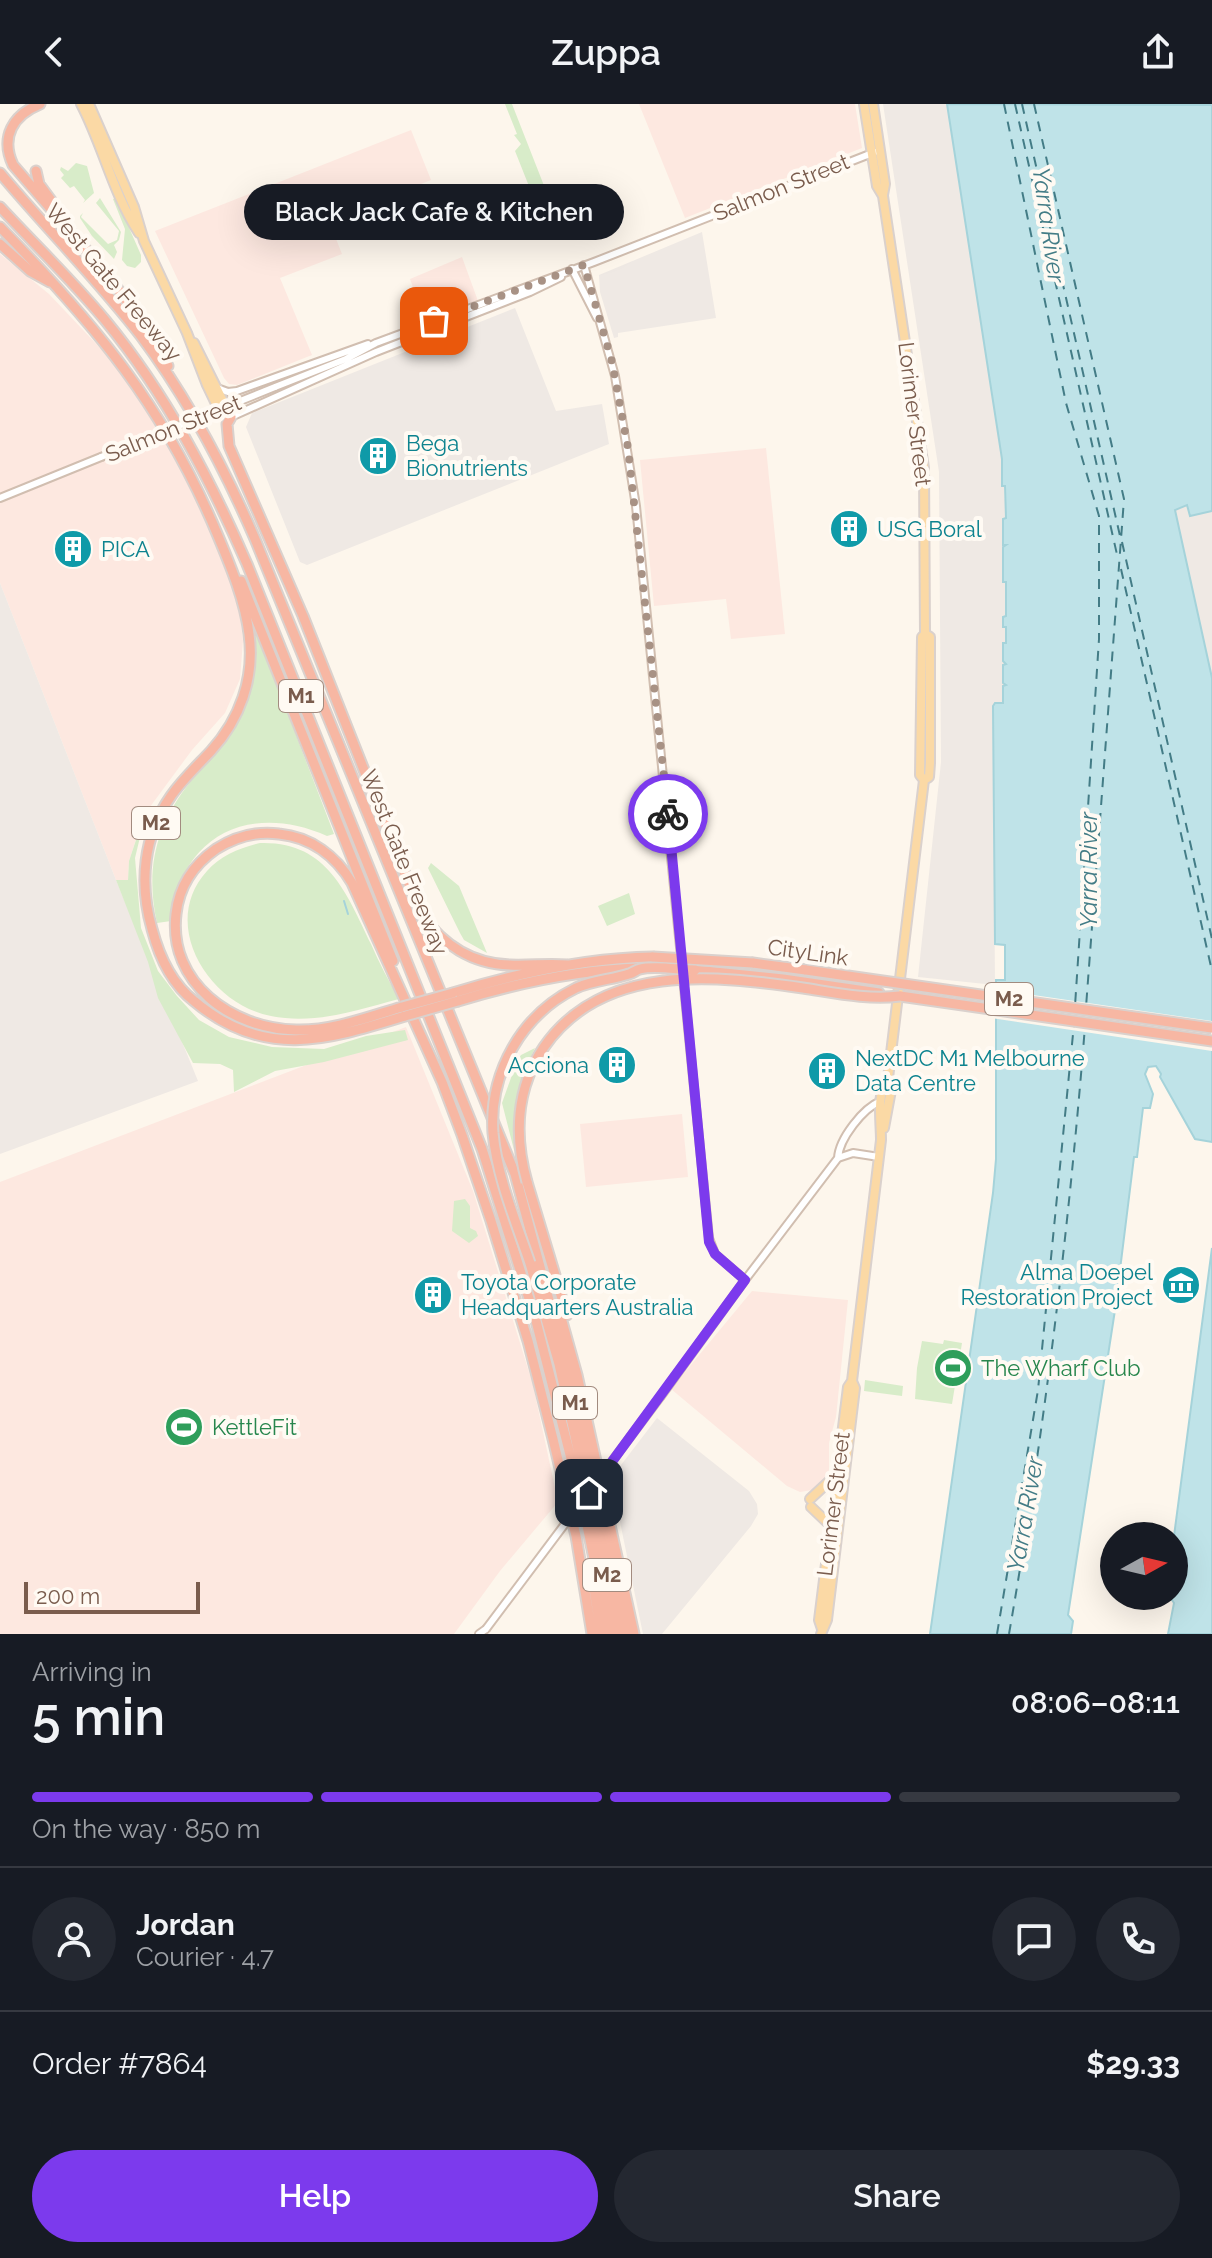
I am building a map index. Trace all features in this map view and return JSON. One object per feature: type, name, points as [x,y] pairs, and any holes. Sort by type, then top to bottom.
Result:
[{"type":"highway","points":[[40,104],[23,113],[11,127],[7,142],[9,156],[20,175],[108,275],[160,349],[186,403]]},
{"type":"highway","points":[[36,171],[39,184],[74,234]]},
{"type":"highway","name":"West Gate Freeway","points":[[0,173],[122,312],[186,403],[218,457],[255,539],[515,1174],[560,1337],[626,1634]]},
{"type":"highway","name":"West Gate Freeway","points":[[0,207],[86,298],[128,350],[192,447],[226,514],[478,1137],[536,1321],[587,1524],[610,1634]]},
{"type":"highway","name":"M1","points":[[0,227],[57,285],[108,345],[152,407],[201,494],[257,620],[465,1142],[528,1341],[576,1536],[594,1633]]},
{"type":"highway","points":[[0,244],[30,271],[57,285]]},
{"type":"highway","name":"M2","points":[[231,417],[226,430],[229,446],[291,586],[412,897],[427,924],[445,942],[482,961],[547,970]]},
{"type":"highway","name":"M2","points":[[218,457],[240,492],[337,700]]},
{"type":"highway","name":"M2","points":[[201,494],[242,604],[249,632],[250,666],[243,699],[229,728],[169,798],[151,835],[144,870],[147,911],[153,934],[173,979],[190,998],[225,1023],[253,1035],[287,1041],[319,1040],[355,1026]]},
{"type":"highway","name":"M2","points":[[355,1026],[307,1030],[265,1026],[226,1011],[192,981],[180,956],[175,920],[180,894],[187,879],[206,856],[233,840],[253,834],[274,833],[305,840],[331,857],[352,883],[423,1040]]},
{"type":"highway","name":"CityLink","points":[[355,1026],[567,965],[637,957],[729,960],[1212,1028]]},
{"type":"highway","name":"M2","points":[[619,1634],[559,1364],[495,1145],[494,1104],[505,1063],[517,1040],[533,1020],[555,1001],[589,983],[629,975],[641,968]]},
{"type":"highway","name":"CityLink","points":[[547,970],[641,968],[724,972],[1212,1041]]},
{"type":"highway","name":"M2","points":[[636,1634],[579,1358],[521,1155],[519,1121],[522,1097],[532,1067],[562,1024],[580,1009],[608,994],[649,983],[708,980],[783,985],[880,999],[900,996]]},
{"type":"highway","points":[[515,1174],[542,1251],[573,1359],[636,1634]]},
{"type":"highway","points":[[571,1462],[594,1633]]},
{"type":"main road","points":[[81,104],[187,333],[215,402],[231,417]]},
{"type":"main road","points":[[89,104],[129,208]]},
{"type":"main road","name":"Lorimer Street","points":[[864,104],[876,151]]},
{"type":"main road","name":"Lorimer Street","points":[[873,104],[877,186],[883,196],[924,465],[925,634],[930,637],[931,734],[929,777],[924,780],[888,1078],[881,1101],[881,1140]]},
{"type":"main road","points":[[187,333],[199,350],[231,417]]},
{"type":"main road","name":"Lorimer Street","points":[[822,1632],[819,1620],[830,1525],[848,1387],[852,1381],[881,1140],[892,1085],[888,1078]]},
{"type":"main road","name":"Lorimer Street","points":[[822,1632],[827,1620],[855,1388],[852,1381]]},
{"type":"main road","points":[[830,1525],[810,1503],[837,1474]]},
{"type":"street","name":"Salmon Street","points":[[231,417],[572,270],[876,151]]},
{"type":"street","points":[[584,266],[615,376],[636,506],[709,1242],[715,1254],[745,1280]]},
{"type":"street","points":[[572,270],[603,333]]},
{"type":"street","name":"Salmon Street","points":[[217,388],[228,392],[243,389],[486,306]]},
{"type":"street","name":"Salmon Street","points":[[0,498],[346,359],[376,343]]},
{"type":"street","name":"Salmon Street","points":[[346,359],[376,352]]},
{"type":"street","points":[[243,389],[244,402],[253,408]]},
{"type":"street","points":[[483,1632],[838,1158],[842,1142],[861,1116],[881,1101]]},
{"type":"street","points":[[838,1158],[853,1153],[879,1157]]},
{"type":"shaded area","points":[[639,104],[855,104],[862,148],[685,218]]},
{"type":"shaded area","points":[[883,104],[947,104],[1002,459],[1006,515],[1003,519],[1006,616],[1003,617],[1003,626],[1006,627],[1006,686],[1003,686],[1003,703],[993,707],[995,985],[918,977],[941,762],[939,472]]},
{"type":"shaded area","points":[[411,130],[431,180],[329,221],[342,254],[280,278],[312,355],[237,385],[229,384],[155,231]]},
{"type":"shaded area","points":[[702,232],[716,318],[618,333],[618,337],[614,338],[600,292],[599,275]]},
{"type":"shaded area","points":[[0,254],[49,294],[120,369],[186,472],[238,599],[243,641],[240,679],[225,713],[192,750],[144,815],[129,861],[128,880],[116,880],[0,583]]},
{"type":"shaded area","points":[[462,257],[478,301],[434,318],[416,295],[410,279]]},
{"type":"shaded area","points":[[515,308],[556,411],[602,404],[609,444],[307,565],[300,562],[246,427],[252,413]]},
{"type":"shaded area","points":[[766,448],[785,634],[731,639],[726,599],[654,606],[640,460]]},
{"type":"shaded area","points":[[1187,505],[1190,516],[1212,511],[1212,678],[1175,510]]},
{"type":"shaded area","points":[[0,583],[198,1081],[0,1154]]},
{"type":"shaded area","points":[[406,1027],[473,1191],[533,1385],[558,1502],[500,1571],[454,1634],[0,1634],[0,1182]]},
{"type":"shaded area","points":[[682,1114],[688,1177],[586,1187],[580,1124]]},
{"type":"shaded area","points":[[752,1291],[848,1300],[836,1417],[829,1443],[829,1470],[825,1481],[812,1490],[800,1492],[787,1486],[671,1389]]},
{"type":"shaded area","points":[[657,1418],[749,1491],[757,1504],[758,1514],[662,1634],[643,1634],[611,1478]]},
{"type":"green space","points":[[505,104],[512,104],[561,229],[548,234],[515,151],[521,144],[514,135],[517,134]]},
{"type":"green space","points":[[76,163],[87,166],[94,193],[83,203],[85,200],[74,186],[70,188],[61,178],[64,175],[61,167],[68,171]]},
{"type":"green space","points":[[100,198],[121,232],[119,240],[114,245],[117,252],[114,259],[80,218],[83,213],[81,217],[108,244],[117,240],[119,231],[96,203]]},
{"type":"green space","points":[[116,198],[141,255],[141,262],[135,268],[127,266],[122,260],[125,229],[113,199]]},
{"type":"green space","points":[[255,628],[334,834],[327,836],[299,826],[271,823],[246,825],[224,834],[204,847],[188,867],[177,891],[171,921],[157,923],[152,884],[156,848],[179,797],[224,743],[245,708],[253,675],[252,629]]},
{"type":"green space","points":[[140,828],[135,858],[141,928],[158,971],[199,1020],[229,1037],[272,1047],[324,1049],[366,1036],[405,1030],[408,1040],[275,1071],[234,1092],[233,1070],[220,1064],[193,1063],[158,998],[148,962],[116,880],[128,880],[129,861]]},
{"type":"green space","points":[[260,843],[302,851],[318,860],[331,873],[353,906],[399,999],[336,1015],[287,1018],[249,1009],[228,996],[211,980],[198,960],[190,938],[188,915],[193,892],[218,861]]},
{"type":"green space","points":[[431,863],[459,886],[487,953],[464,940],[428,868]]},
{"type":"green space","points":[[629,893],[635,914],[607,926],[598,906]]},
{"type":"green space","points":[[535,1048],[518,1098],[514,1150],[502,1103],[517,1061],[521,1055]]},
{"type":"green space","points":[[465,1199],[470,1206],[470,1228],[478,1236],[469,1243],[452,1231],[454,1201]]},
{"type":"green space","points":[[944,1340],[962,1343],[952,1404],[915,1399],[922,1341],[943,1344]]},
{"type":"green space","points":[[865,1380],[903,1386],[902,1396],[864,1391]]},
{"type":"water","name":"Yarra River","points":[[947,104],[1212,105],[1212,511],[1190,516],[1187,505],[1175,510],[1212,678],[1212,1142],[1195,1139],[1156,1066],[1148,1067],[1145,1074],[1153,1094],[1150,1108],[1143,1108],[1137,1157],[1134,1157],[1115,1310],[1068,1615],[1073,1621],[1071,1634],[930,1634],[993,1193],[996,1159],[996,980],[1005,980],[1005,945],[995,944],[993,706],[1003,703],[1003,686],[1006,685],[1003,683],[1003,665],[1006,664],[1003,661],[1003,643],[1006,643],[1006,627],[1003,627],[1003,617],[1006,616],[1006,582],[1003,582],[1005,486],[1002,486],[1002,459]]},
{"type":"water","points":[[1212,1248],[1212,1634],[1168,1634],[1173,1610],[1188,1610],[1188,1522],[1176,1522]]},
{"type":"pier","points":[[991,989],[1212,1021],[1212,1051],[991,1018]]},
{"type":"waterway","points":[[344,901],[348,914]]},
{"type":"ferry route","points":[[1004,104],[1066,403],[1099,516],[1099,639],[1075,1006]]},
{"type":"ferry route","points":[[1015,104],[1118,559]]},
{"type":"ferry route","points":[[1022,104],[1120,536]]},
{"type":"ferry route","points":[[1034,104],[1124,499],[1086,1007]]},
{"type":"ferry route","points":[[1122,542],[1212,939]]},
{"type":"ferry route","points":[[1121,569],[1212,971]]},
{"type":"ferry route","points":[[997,1634],[1038,1390],[1074,1024]]},
{"type":"ferry route","points":[[1009,1634],[1054,1331],[1085,1026]]},
{"type":"way so far","points":[[434,321],[584,265],[612,362],[628,448],[668,814]]},
{"type":"place","name":"Black Jack Cafe & Kitchen","points":[[434,321]]},
{"type":"place","name":"Bega Bionutrients","points":[[378,456]]},
{"type":"place","name":"USG Boral","points":[[849,529]]},
{"type":"place","name":"PICA","points":[[73,549]]},
{"type":"place","name":"Acciona","points":[[617,1065]]},
{"type":"place","name":"NextDC M1 Melbourne Data Centre","points":[[827,1071]]},
{"type":"place","name":"Alma Doepel Restoration Project","points":[[1181,1285]]},
{"type":"place","name":"Toyota Corporate Headquarters Australia","points":[[433,1295]]},
{"type":"place","name":"The Wharf Club","points":[[953,1368]]},
{"type":"place","name":"KettleFit","points":[[184,1427]]},
{"type":"route","points":[[589,1493],[745,1280],[715,1254],[709,1242],[668,814]]}]
